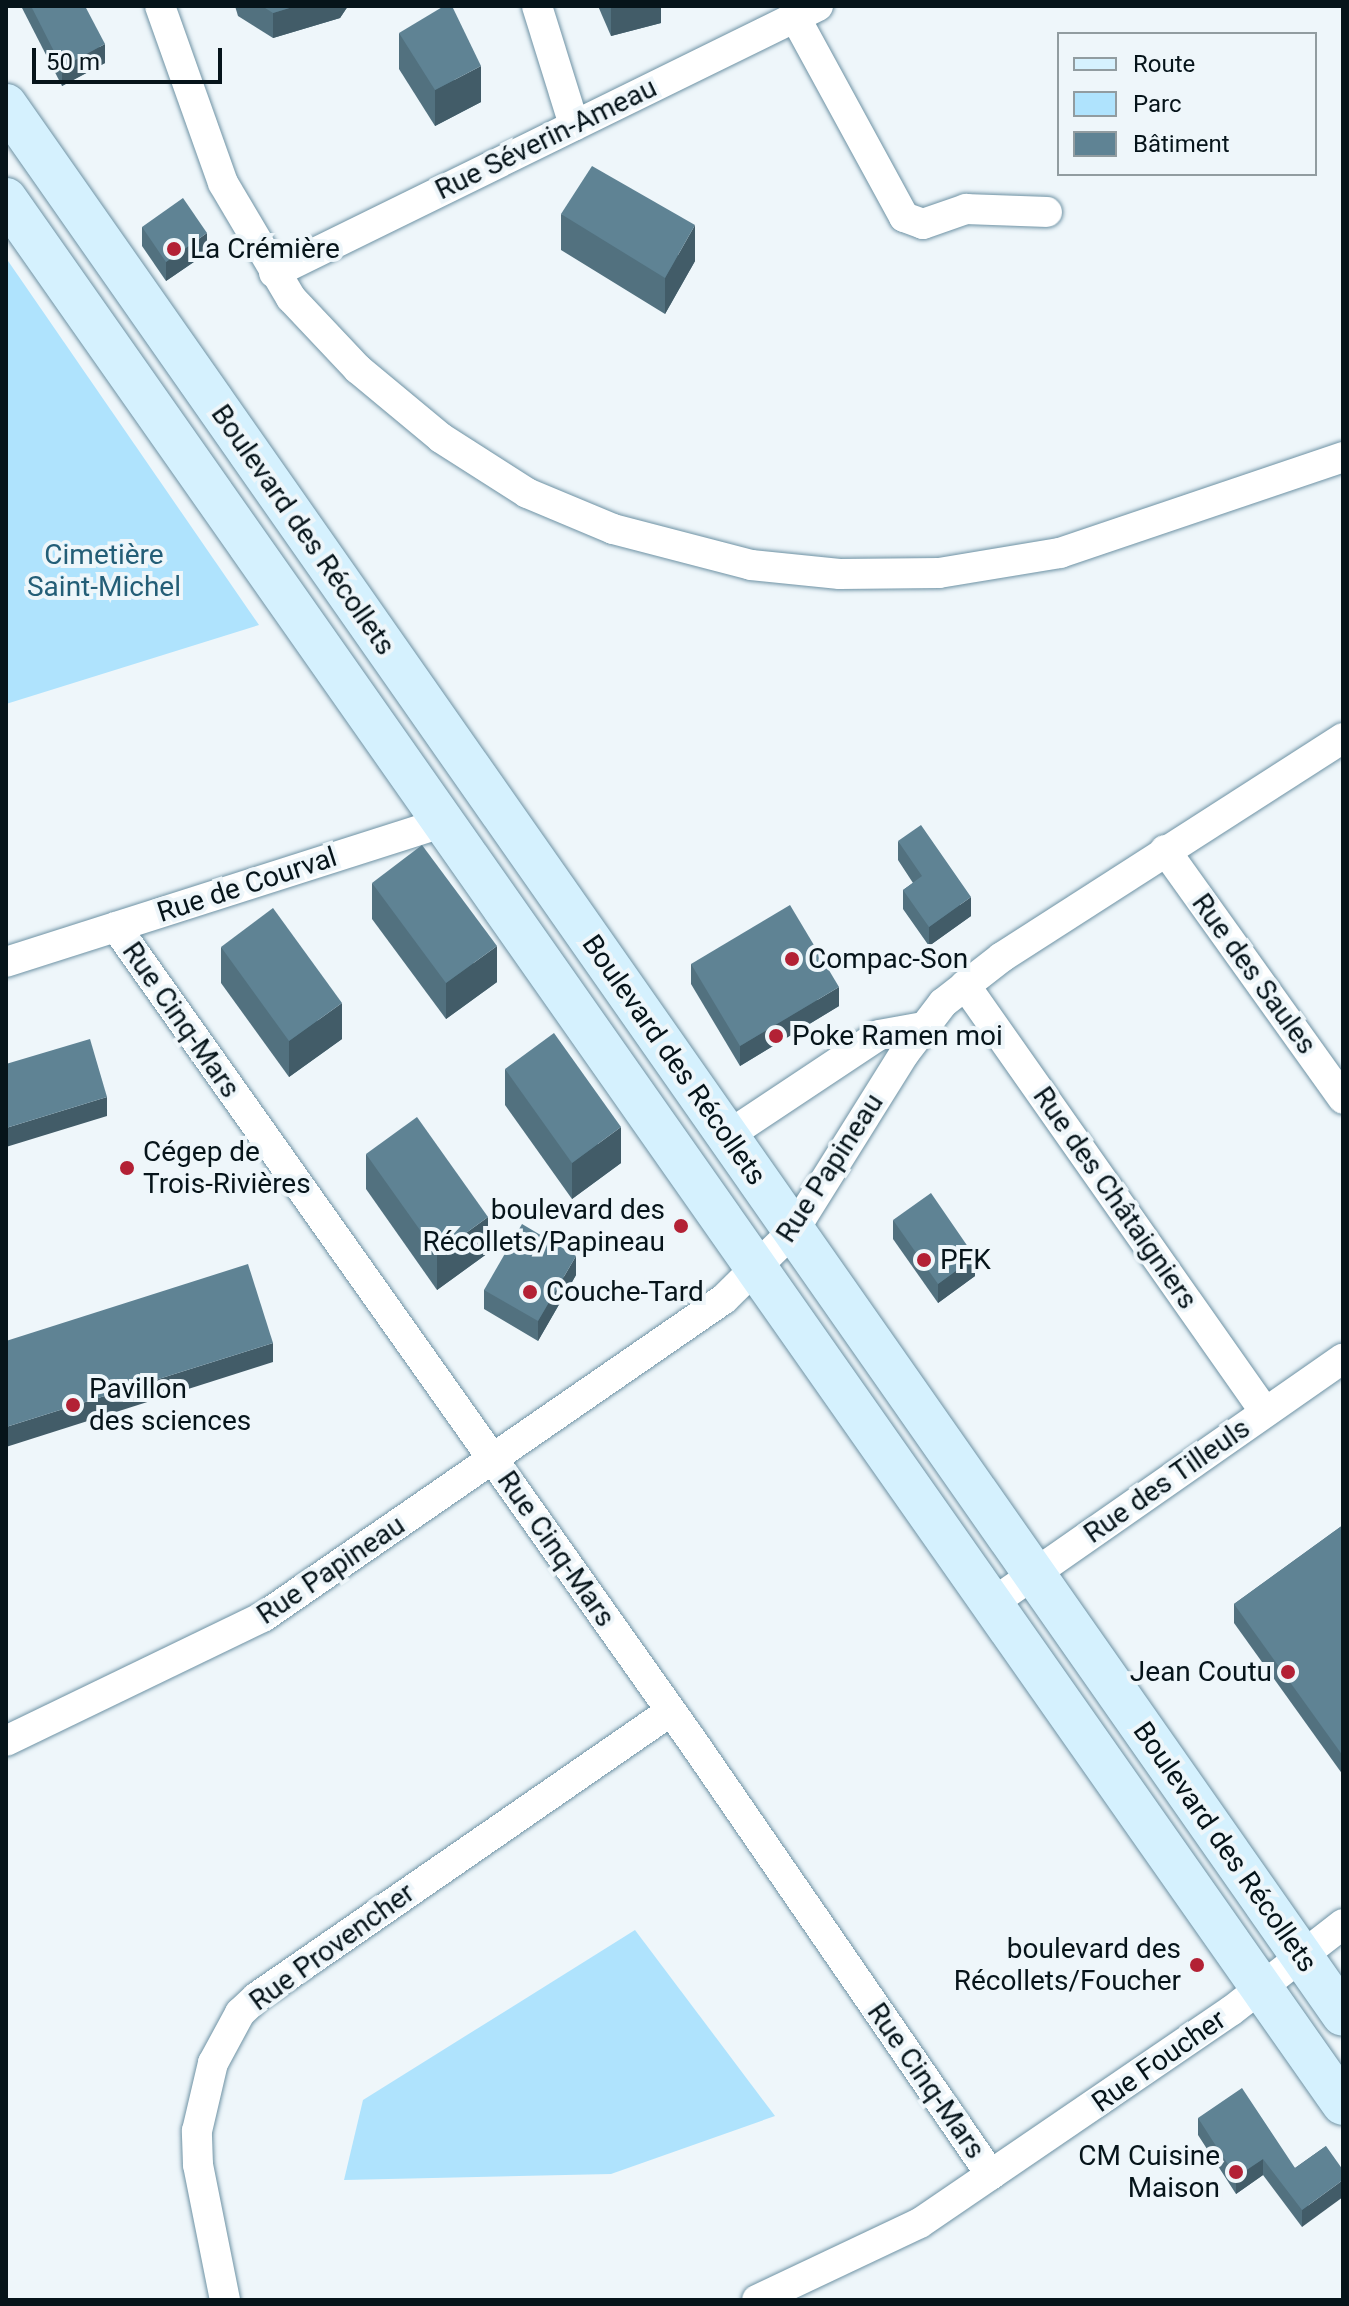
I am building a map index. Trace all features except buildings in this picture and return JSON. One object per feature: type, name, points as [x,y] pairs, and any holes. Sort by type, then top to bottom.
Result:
[{"type":"main road","name":"Boulevard des Récollets","points":[[6,105],[1343,2015]]},
{"type":"main road","name":"Boulevard des Récollets","points":[[6,199],[441,823],[1343,2104]]},
{"type":"street","points":[[160,6],[220,177],[291,298],[358,369],[417,421],[486,469],[613,529],[725,561],[840,574],[907,576],[993,567],[1086,545],[1343,457]]},
{"type":"street","points":[[537,6],[574,125]]},
{"type":"street","points":[[806,11],[904,217],[923,224],[966,209],[1047,212]]},
{"type":"street","name":"Rue Séverin-Ameau","points":[[274,273],[806,11]]},
{"type":"street","name":"Rue Papineau","points":[[6,1741],[248,1626],[492,1459],[757,1271],[794,1230],[923,1027],[965,985],[1165,850],[1343,738]]},
{"type":"street","name":"Rue de Courval","points":[[6,962],[441,823]]},
{"type":"street","name":"Rue des Saules","points":[[1165,850],[1343,1099]]},
{"type":"street","name":"Rue Cinq-Mars","points":[[116,927],[671,1711],[991,2175]]},
{"type":"street","name":"Rue des Châtaigniers","points":[[965,985],[1265,1412]]},
{"type":"street","points":[[727,1136],[879,1035],[923,1027]]},
{"type":"street","name":"Rue des Tilleuls","points":[[991,1604],[1343,1358]]},
{"type":"street","name":"Rue Provencher","points":[[225,2300],[198,2165],[197,2131],[213,2063],[240,2013],[257,1997],[671,1711]]},
{"type":"street","name":"Rue Foucher","points":[[757,2300],[884,2243],[991,2175],[1261,1987],[1300,1954],[1343,1924]]},
{"type":"green space","name":"Cimetière Saint-Michel","points":[[6,258],[259,625],[6,704]]},
{"type":"green space","points":[[635,1930],[775,2116],[611,2174],[344,2180],[363,2100]]},
{"type":"place","name":"La Crémière","points":[[174,249]]},
{"type":"place","name":"Compac-Son","points":[[792,959]]},
{"type":"place","name":"Poke Ramen moi","points":[[776,1036]]},
{"type":"place","name":"Cégep de Trois-Rivières","points":[[127,1168]]},
{"type":"place","name":"boulevard des Récollets/Papineau","points":[[681,1226]]},
{"type":"place","name":"PFK","points":[[924,1260]]},
{"type":"place","name":"Couche-Tard","points":[[530,1292]]},
{"type":"place","name":"Pavillon des sciences","points":[[73,1405]]},
{"type":"place","name":"Jean Coutu","points":[[1288,1672]]},
{"type":"place","name":"boulevard des Récollets/Foucher","points":[[1197,1965]]},
{"type":"place","name":"CM Cuisine Maison","points":[[1236,2172]]}]
